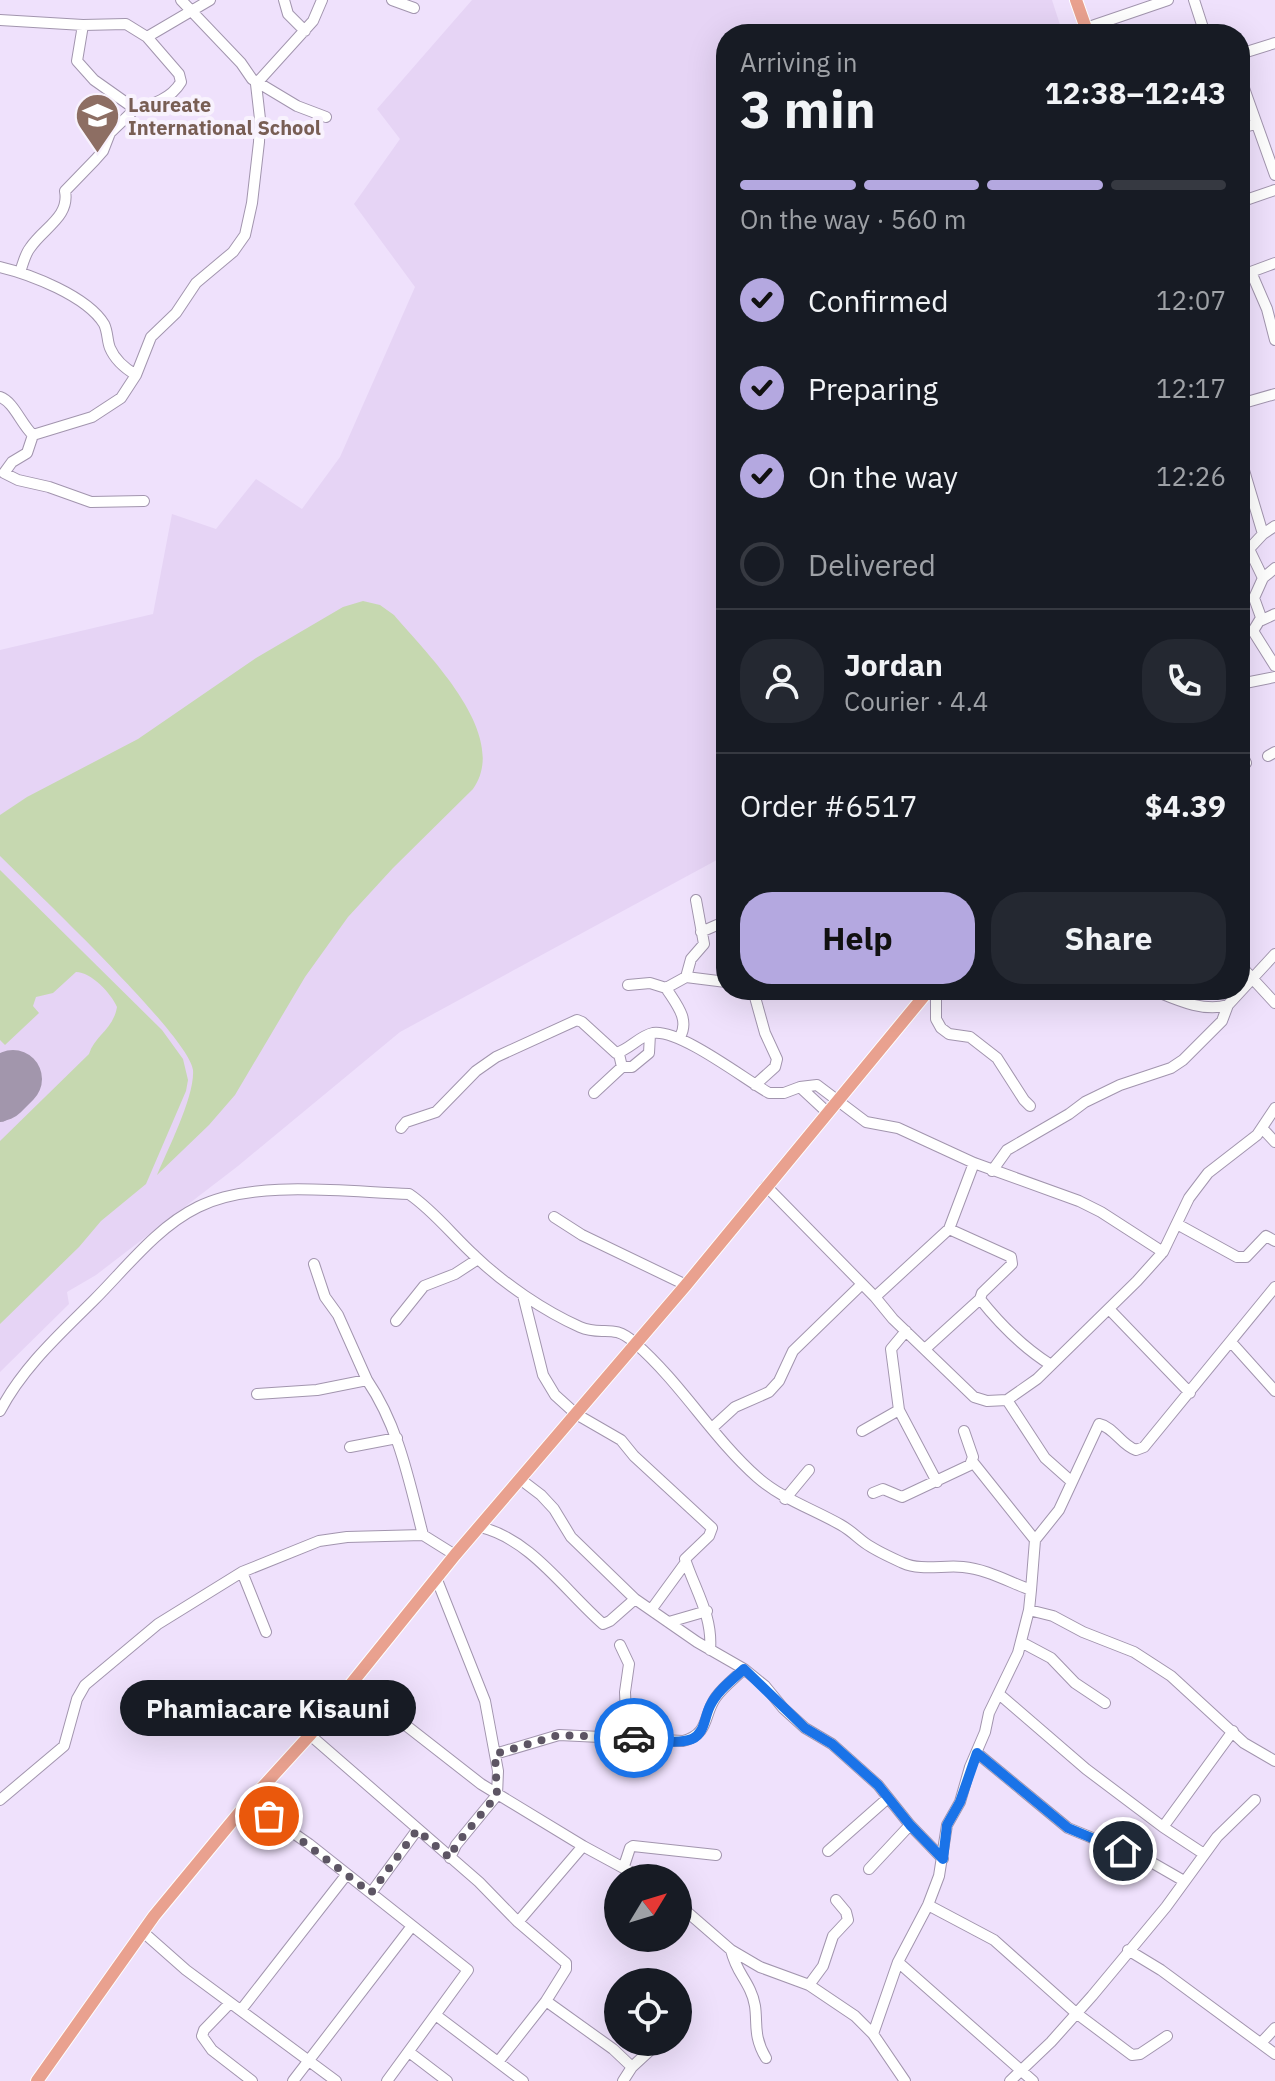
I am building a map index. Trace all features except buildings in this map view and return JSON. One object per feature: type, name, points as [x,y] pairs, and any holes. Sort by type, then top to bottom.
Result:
[{"type":"main road","points":[[1076,0],[1085,24]]},
{"type":"main road","points":[[37,2081],[143,1932],[249,1802],[353,1684],[455,1555],[686,1285],[920,1000]]},
{"type":"street","points":[[181,0],[257,82],[297,106],[326,117]]},
{"type":"street","points":[[147,37],[210,0]]},
{"type":"street","points":[[284,0],[288,14],[305,31]]},
{"type":"street","points":[[33,435],[92,417],[121,398],[136,375],[151,337],[176,313],[196,283],[233,252],[245,235],[259,142],[257,82],[313,21],[322,0]]},
{"type":"street","points":[[392,0],[414,8]]},
{"type":"street","points":[[1105,24],[1168,0]]},
{"type":"street","points":[[1194,0],[1202,24]]},
{"type":"street","points":[[0,20],[126,24],[147,37],[179,74],[181,82],[159,102],[135,109],[110,133],[103,151],[65,191],[67,202],[29,248],[20,272]]},
{"type":"street","points":[[83,25],[77,61],[94,80],[135,109]]},
{"type":"street","points":[[1250,51],[1275,43]]},
{"type":"street","points":[[1250,106],[1275,175]]},
{"type":"street","points":[[1250,126],[1256,124]]},
{"type":"street","points":[[1250,199],[1275,190]]},
{"type":"street","points":[[1250,272],[1275,263]]},
{"type":"street","points":[[0,267],[48,284],[93,311],[106,328],[110,348],[124,368],[136,375]]},
{"type":"street","points":[[1250,282],[1267,309],[1275,340]]},
{"type":"street","points":[[1250,401],[1275,394]]},
{"type":"street","points":[[0,397],[7,400],[23,426],[33,435]]},
{"type":"street","points":[[33,435],[27,453],[12,462],[4,473],[91,502],[144,501]]},
{"type":"street","points":[[1250,490],[1263,534]]},
{"type":"street","points":[[1250,544],[1275,526]]},
{"type":"street","points":[[1250,556],[1263,578]]},
{"type":"street","points":[[1261,618],[1254,598],[1255,590],[1275,568]]},
{"type":"street","points":[[1261,618],[1263,620],[1275,614]]},
{"type":"street","points":[[1261,618],[1253,631],[1275,666]]},
{"type":"street","points":[[1250,682],[1275,677]]},
{"type":"street","points":[[686,977],[691,959],[704,944],[696,900]]},
{"type":"street","points":[[701,932],[716,925]]},
{"type":"street","points":[[1275,954],[1251,977],[1275,1003]]},
{"type":"street","points":[[666,988],[686,977],[716,981]]},
{"type":"street","points":[[628,985],[650,983],[666,988],[684,1022],[680,1037]]},
{"type":"street","points":[[755,1085],[775,1067],[777,1059],[765,1033],[756,1000]]},
{"type":"street","points":[[912,1011],[923,1008],[932,1000]]},
{"type":"street","points":[[936,1000],[936,1019],[941,1028],[949,1034],[970,1037],[997,1058],[1030,1106]]},
{"type":"street","points":[[1179,1000],[1190,1004],[1228,1005]]},
{"type":"street","points":[[992,1171],[1007,1150],[1085,1102],[1120,1085],[1171,1068],[1183,1060],[1222,1021],[1232,1000]]},
{"type":"street","points":[[401,1128],[406,1122],[436,1112],[476,1071],[496,1057],[568,1023],[582,1022],[607,1047],[619,1054],[622,1067]]},
{"type":"street","points":[[619,1054],[650,1034],[660,1032],[680,1037],[769,1093],[784,1093],[817,1085],[866,1122],[898,1128],[992,1171],[1090,1206],[1163,1252]]},
{"type":"street","points":[[594,1093],[622,1067],[632,1067],[649,1053],[650,1034]]},
{"type":"street","points":[[800,1087],[828,1113]]},
{"type":"street","points":[[766,1186],[974,1397],[987,1401],[1007,1400],[1037,1379],[1137,1281],[1163,1252],[1189,1198],[1208,1173],[1262,1128],[1275,1108]]},
{"type":"street","points":[[1262,1128],[1275,1142]]},
{"type":"street","points":[[875,1297],[949,1229],[974,1163]]},
{"type":"street","points":[[0,1411],[39,1355],[155,1238],[188,1213],[213,1200],[270,1188],[409,1194],[478,1259],[523,1295],[581,1328],[622,1332],[674,1381],[757,1477],[785,1499],[810,1508],[851,1531],[867,1545],[907,1565],[981,1570],[1031,1590]]},
{"type":"street","points":[[554,1217],[582,1235],[686,1285]]},
{"type":"street","points":[[1177,1224],[1237,1257],[1246,1257],[1266,1236],[1275,1241]]},
{"type":"street","points":[[925,1349],[980,1299],[982,1293],[1012,1264],[1011,1257],[949,1229]]},
{"type":"street","points":[[396,1321],[424,1286],[455,1274],[478,1259]]},
{"type":"street","points":[[314,1264],[325,1297],[338,1315],[367,1380],[387,1410],[423,1535]]},
{"type":"street","points":[[712,1428],[735,1407],[769,1392],[779,1381],[793,1351],[862,1284]]},
{"type":"street","points":[[873,2034],[898,1962],[928,1905],[943,1859],[947,1825],[960,1802],[989,1713],[1021,1642],[1029,1610],[1035,1540],[1059,1510],[1099,1424],[1105,1425],[1129,1448],[1136,1450],[1144,1447],[1275,1287]]},
{"type":"street","points":[[523,1295],[543,1375],[555,1395],[576,1414],[621,1440],[634,1456],[712,1528],[709,1536],[686,1555],[686,1562],[707,1611],[710,1650]]},
{"type":"street","points":[[980,1299],[1025,1345],[1051,1365]]},
{"type":"street","points":[[1109,1309],[1190,1393]]},
{"type":"street","points":[[906,1331],[891,1349],[899,1410],[937,1482]]},
{"type":"street","points":[[1231,1342],[1275,1391]]},
{"type":"street","points":[[257,1394],[317,1390],[367,1380]]},
{"type":"street","points":[[1007,1400],[1045,1458],[1072,1482]]},
{"type":"street","points":[[862,1431],[899,1410]]},
{"type":"street","points":[[964,1431],[972,1461],[1035,1540]]},
{"type":"street","points":[[350,1447],[397,1438]]},
{"type":"street","points":[[873,1493],[883,1489],[902,1497],[937,1482],[970,1465],[972,1461]]},
{"type":"street","points":[[785,1499],[809,1470]]},
{"type":"street","points":[[520,1479],[541,1495],[554,1509],[571,1537],[635,1599],[744,1669],[765,1686],[805,1728],[832,1744],[878,1785],[943,1859]]},
{"type":"street","points":[[480,1527],[509,1538],[569,1588],[603,1624],[635,1599]]},
{"type":"street","points":[[0,1800],[64,1746],[77,1699],[85,1685],[158,1624],[242,1572],[319,1541],[347,1537],[423,1535],[455,1555]]},
{"type":"street","points":[[651,1610],[686,1562]]},
{"type":"street","points":[[242,1572],[266,1632]]},
{"type":"street","points":[[437,1580],[485,1701],[495,1754],[497,1795],[456,1845],[450,1858]]},
{"type":"street","points":[[1029,1610],[1053,1616],[1083,1632],[1134,1652],[1171,1676],[1244,1743],[1275,1761]]},
{"type":"street","points":[[669,1622],[707,1611]]},
{"type":"street","points":[[1021,1642],[1051,1658],[1075,1683],[1105,1703]]},
{"type":"street","points":[[620,1645],[629,1664],[625,1692],[627,1738]]},
{"type":"street","points":[[495,1754],[559,1735],[683,1741],[695,1738],[718,1693],[744,1669]]},
{"type":"street","points":[[353,1684],[497,1795],[620,1864]]},
{"type":"street","points":[[999,1694],[1086,1769],[1204,1854]]},
{"type":"street","points":[[1163,1827],[1233,1731]]},
{"type":"street","points":[[310,1735],[566,1963],[566,1969],[546,2001],[498,2062]]},
{"type":"street","points":[[977,1753],[1068,1828],[1151,1862],[1184,1881]]},
{"type":"street","points":[[828,1851],[888,1798]]},
{"type":"street","points":[[1010,2081],[1076,2013],[1217,1837],[1255,1800]]},
{"type":"street","points":[[249,1802],[347,1874],[468,1970],[387,2081]]},
{"type":"street","points":[[869,1869],[910,1825]]},
{"type":"street","points":[[371,1893],[417,1830]]},
{"type":"street","points":[[518,1922],[583,1846]]},
{"type":"street","points":[[625,1864],[633,1846],[716,1855]]},
{"type":"street","points":[[241,2010],[347,1874]]},
{"type":"street","points":[[809,1985],[823,1966],[833,1936],[848,1920],[846,1912],[836,1900]]},
{"type":"street","points":[[928,1905],[994,1940],[1076,2013],[1132,2055],[1140,2054],[1167,2036]]},
{"type":"street","points":[[692,1916],[731,1950],[760,1967],[809,1985],[855,2016],[873,2034],[905,2081]]},
{"type":"street","points":[[293,2081],[412,1926]]},
{"type":"street","points":[[143,1932],[186,1970],[336,2081]]},
{"type":"street","points":[[731,1950],[735,1968],[750,1989],[756,2015],[757,2043],[766,2058]]},
{"type":"street","points":[[1128,1950],[1161,1970],[1275,2054]]},
{"type":"street","points":[[898,1962],[1033,2081]]},
{"type":"street","points":[[546,2001],[613,2049],[632,2067]]},
{"type":"street","points":[[230,2003],[202,2036],[212,2050],[252,2081]]},
{"type":"street","points":[[437,2016],[523,2081]]},
{"type":"street","points":[[1261,2043],[1275,2028]]},
{"type":"street","points":[[409,2052],[447,2081]]},
{"type":"street","points":[[623,2081],[644,2056]]},
{"type":"shaded area","points":[[472,0],[1052,0],[1060,24],[716,24],[716,860],[400,1032],[238,1166],[96,1275],[67,1292],[69,1304],[0,1372],[0,650],[153,614],[172,514],[216,529],[256,479],[302,509],[340,457],[415,287],[354,204],[400,139],[377,109]]},
{"type":"green space","points":[[363,601],[380,605],[394,615],[444,673],[474,721],[481,745],[482,768],[473,789],[348,917],[305,977],[235,1095],[157,1175],[190,1094],[193,1070],[185,1052],[139,996],[0,856],[0,815],[27,797],[138,739],[256,658],[343,607]]},
{"type":"green space","points":[[0,870],[162,1030],[183,1059],[188,1080],[146,1184],[101,1221],[79,1247],[0,1324],[0,1141],[89,1054],[112,1021],[117,1007],[100,984],[76,972],[53,993],[36,997],[33,1006],[39,1013],[5,1045],[0,1040]]},
{"type":"taxiway","points":[[0,1068],[9,1091],[8,1102],[0,1111]]},
{"type":"runway","points":[[0,1092],[13,1079]]},
{"type":"way so far","points":[[269,1816],[371,1893],[417,1830],[450,1858],[456,1845],[497,1795],[495,1754],[559,1735],[634,1738]]},
{"type":"place","name":"Laureate International School","points":[[97,155]]},
{"type":"place","name":"Phamiacare Kisauni","points":[[269,1816]]},
{"type":"route","points":[[634,1738],[683,1741],[695,1738],[706,1722],[709,1707],[718,1693],[744,1669],[805,1728],[832,1744],[878,1785],[943,1859],[947,1825],[960,1802],[977,1753],[1068,1828],[1123,1851]]}]
